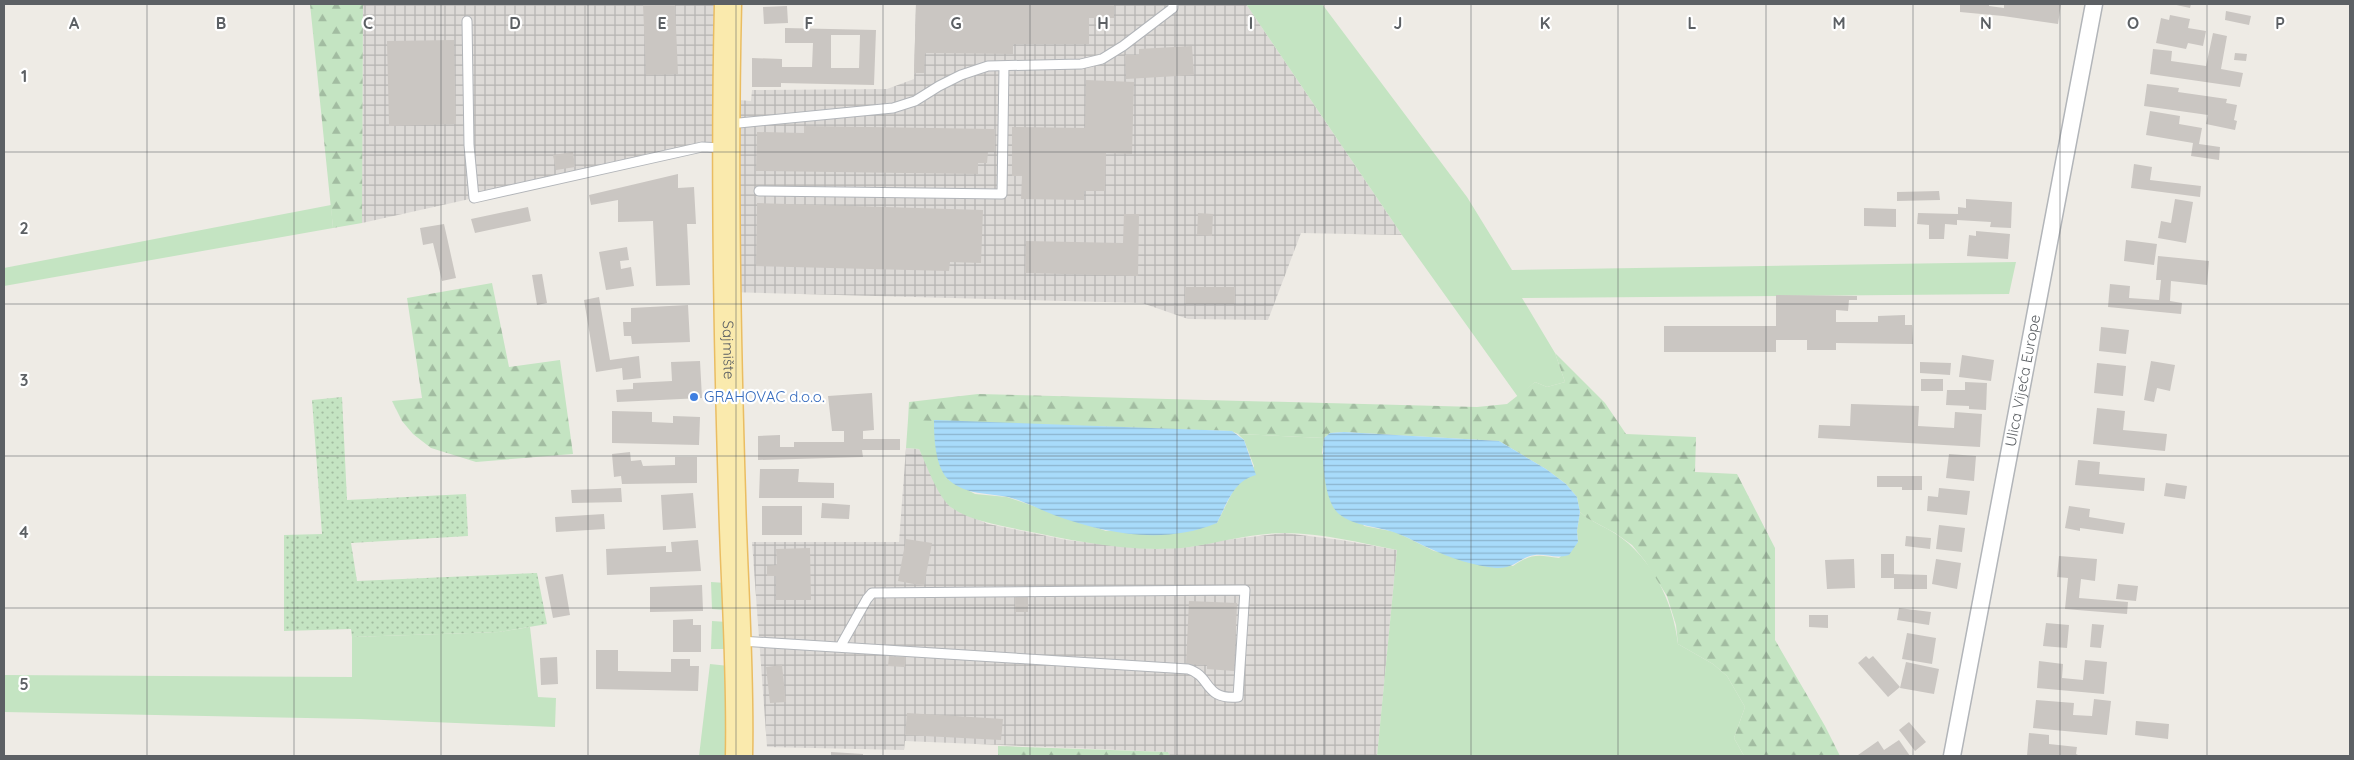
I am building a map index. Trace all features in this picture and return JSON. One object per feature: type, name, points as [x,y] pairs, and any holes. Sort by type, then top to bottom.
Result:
[{"type":"main road","name":"Sajmište","points":[[728,4],[726,136],[739,756]]},
{"type":"street","name":"Ulica Vijeća Europe","points":[[1952,756],[2094,4]]},
{"type":"lane","points":[[467,21],[469,145],[474,198],[702,147],[726,136],[894,108],[915,102],[939,86],[961,75],[988,66],[1081,64],[1102,59],[1123,46],[1173,8],[1173,4]]},
{"type":"lane","points":[[760,191],[1002,194],[1004,66]]},
{"type":"lane","points":[[737,641],[840,648],[1188,669],[1195,671],[1216,695],[1227,698],[1238,697],[1245,590],[872,594],[866,599],[840,648]]},
{"type":"shaded area","points":[[363,4],[728,4],[726,99],[751,101],[752,90],[887,89],[914,79],[916,4],[1246,4],[1402,235],[1301,233],[1268,320],[1188,319],[1142,303],[728,292],[726,148],[702,147],[362,223]]},
{"type":"shaded area","points":[[906,448],[919,449],[942,496],[952,508],[988,524],[1067,540],[1155,549],[1190,547],[1224,540],[1284,533],[1341,540],[1397,550],[1377,756],[1170,756],[1168,752],[905,741],[904,750],[767,747],[752,542],[899,542]]},
{"type":"green space","points":[[310,4],[363,4],[362,223],[333,228]]},
{"type":"green space","points":[[1246,4],[1322,4],[1467,197],[1512,270],[2016,262],[2009,294],[1522,298],[1555,353],[1565,382],[1547,387],[1535,382],[1518,397],[1402,235]]},
{"type":"green space","points":[[331,205],[333,228],[4,286],[4,268]]},
{"type":"green space","points":[[492,283],[509,367],[560,360],[573,454],[476,462],[431,448],[413,434],[402,421],[392,401],[422,398],[407,298]]},
{"type":"green space","points":[[1555,353],[1605,403],[1626,434],[1696,437],[1695,472],[1737,474],[1775,548],[1775,640],[1825,726],[1840,756],[1744,756],[1734,738],[1745,707],[1727,676],[1713,664],[1678,644],[1676,625],[1667,596],[1645,561],[1632,545],[1580,512],[1577,497],[1566,484],[1546,469],[1499,441],[1344,432],[1330,433],[1324,438],[1238,434],[1231,431],[908,420],[909,402],[978,394],[1477,407],[1507,404],[1535,382],[1547,387],[1565,382]]},
{"type":"green space","points":[[342,397],[347,500],[466,494],[468,536],[351,543],[357,581],[537,573],[547,624],[499,632],[352,637],[351,629],[284,631],[284,535],[322,534],[312,400]]},
{"type":"green space","points":[[908,420],[934,420],[940,465],[949,480],[975,494],[1007,497],[1106,531],[1217,523],[1236,485],[1248,477],[1254,466],[1244,440],[1238,434],[1324,438],[1322,453],[1364,526],[1396,532],[1434,551],[1513,566],[1535,556],[1559,558],[1578,542],[1577,531],[1580,512],[1616,534],[1640,555],[1659,582],[1666,597],[1678,644],[1713,664],[1727,676],[1745,707],[1734,738],[1744,756],[1377,756],[1397,550],[1298,533],[1272,533],[1169,549],[1126,548],[1063,538],[985,522],[952,508],[942,497],[919,449],[906,448]]},
{"type":"green space","points":[[711,582],[726,583],[725,610],[712,609]]},
{"type":"green space","points":[[712,621],[727,622],[727,649],[711,649]]},
{"type":"green space","points":[[530,627],[538,697],[556,698],[555,727],[360,719],[4,712],[4,675],[352,677],[352,637],[499,632]]},
{"type":"green space","points":[[710,664],[729,666],[727,756],[699,756]]},
{"type":"green space","points":[[998,746],[1168,752],[1170,756],[998,756]]},
{"type":"water","points":[[934,420],[1232,431],[1244,440],[1256,475],[1248,478],[1236,488],[1217,523],[1197,530],[1176,534],[1156,535],[1114,532],[1074,522],[1008,497],[978,493],[957,486],[945,476],[938,461]]},
{"type":"water","points":[[1344,432],[1499,441],[1546,469],[1566,484],[1577,497],[1580,512],[1577,531],[1578,542],[1569,555],[1560,557],[1535,555],[1508,567],[1496,568],[1454,558],[1405,536],[1359,524],[1345,518],[1334,508],[1330,500],[1323,467],[1324,438],[1330,433]]},
{"type":"building","points":[[643,4],[675,4],[678,74],[646,75]]},
{"type":"building","points":[[916,4],[1114,4],[1114,18],[1089,18],[1089,44],[1013,44],[1013,54],[925,53],[924,73],[914,73]]},
{"type":"building","points":[[1960,4],[1989,4],[1989,6],[2004,8],[2004,4],[2061,4],[2058,24],[1960,12]]},
{"type":"building","points":[[2172,4],[2191,4],[2190,8]]},
{"type":"building","points":[[787,6],[788,23],[764,24],[763,7]]},
{"type":"building","points":[[2226,11],[2251,16],[2249,25],[2225,20]]},
{"type":"building","points":[[2170,15],[2190,19],[2188,28],[2206,31],[2203,46],[2188,43],[2186,49],[2156,43],[2161,18],[2169,20]]},
{"type":"building","points":[[785,28],[876,30],[874,85],[781,83],[781,87],[752,87],[752,58],[782,59],[782,67],[812,67],[813,43],[785,43]],"holes":[[[831,35],[860,35],[859,68],[831,68]]]},
{"type":"building","points":[[2213,33],[2227,36],[2221,69],[2243,73],[2240,87],[2150,74],[2153,49],[2172,51],[2171,61],[2206,66]]},
{"type":"building","points":[[454,40],[456,124],[389,126],[387,41]]},
{"type":"building","points":[[1192,46],[1194,75],[1126,79],[1125,55],[1139,55],[1139,49]]},
{"type":"building","points":[[2235,53],[2247,54],[2246,61],[2234,60]]},
{"type":"building","points":[[1086,80],[1134,82],[1132,154],[1106,153],[1105,191],[1084,191],[1084,200],[1021,199],[1022,176],[1012,176],[1012,127],[1085,128]]},
{"type":"building","points":[[2147,84],[2179,88],[2178,92],[2227,99],[2226,103],[2237,105],[2234,120],[2237,121],[2235,130],[2206,124],[2208,115],[2144,106]]},
{"type":"building","points":[[2150,111],[2180,116],[2179,124],[2202,128],[2199,144],[2220,147],[2219,160],[2191,156],[2193,143],[2146,135]]},
{"type":"building","points":[[804,126],[995,129],[995,152],[988,152],[987,163],[978,163],[978,174],[756,171],[757,132],[804,133]]},
{"type":"building","points":[[573,152],[575,167],[556,170],[553,155]]},
{"type":"building","points":[[2134,164],[2152,167],[2150,180],[2201,186],[2200,197],[2131,188]]},
{"type":"building","points":[[678,174],[678,188],[694,187],[696,224],[687,224],[690,285],[656,286],[653,221],[618,222],[618,200],[591,205],[589,195]]},
{"type":"building","points":[[1939,191],[1940,200],[1897,201],[1897,192]]},
{"type":"building","points":[[1966,199],[2012,202],[2011,228],[1990,227],[1991,222],[1957,220],[1957,225],[1945,224],[1944,239],[1929,239],[1929,225],[1917,224],[1918,213],[1958,214],[1958,207],[1966,208]]},
{"type":"building","points":[[2175,199],[2193,202],[2186,243],[2158,238],[2161,221],[2171,223]]},
{"type":"building","points":[[757,203],[983,210],[981,263],[950,262],[949,271],[756,266]]},
{"type":"building","points":[[528,207],[531,221],[475,233],[471,219]]},
{"type":"building","points":[[1864,208],[1896,209],[1896,227],[1864,226]]},
{"type":"building","points":[[1198,213],[1213,214],[1212,236],[1197,235]]},
{"type":"building","points":[[1124,214],[1139,214],[1138,276],[1025,273],[1026,241],[1123,243]]},
{"type":"building","points":[[444,224],[456,278],[442,281],[433,243],[423,245],[420,228]]},
{"type":"building","points":[[1976,231],[2010,234],[2008,259],[1967,256],[1969,235],[1976,236]]},
{"type":"building","points":[[2126,240],[2157,244],[2154,265],[2124,261]]},
{"type":"building","points":[[627,247],[629,260],[620,261],[621,269],[631,267],[634,286],[606,290],[599,252]]},
{"type":"building","points":[[2158,256],[2209,261],[2207,285],[2171,281],[2170,301],[2182,303],[2181,314],[2108,307],[2110,284],[2130,286],[2129,298],[2159,300],[2161,280],[2156,280]]},
{"type":"building","points":[[542,274],[547,303],[537,305],[532,275]]},
{"type":"building","points":[[1185,287],[1235,287],[1235,304],[1185,304]]},
{"type":"building","points":[[1776,295],[1857,296],[1857,300],[1849,300],[1848,311],[1836,310],[1836,322],[1878,322],[1878,316],[1905,315],[1905,325],[1912,325],[1913,344],[1836,343],[1836,350],[1807,350],[1807,340],[1776,340],[1776,352],[1664,352],[1664,326],[1776,326]]},
{"type":"building","points":[[599,297],[610,360],[639,356],[641,378],[623,380],[622,368],[596,372],[584,300]]},
{"type":"building","points":[[688,305],[690,342],[632,344],[631,336],[624,336],[623,322],[631,322],[631,308]]},
{"type":"building","points":[[2101,327],[2129,330],[2126,354],[2099,351]]},
{"type":"building","points":[[1962,355],[1994,360],[1991,381],[1959,377]]},
{"type":"building","points":[[700,361],[702,398],[617,402],[616,390],[633,389],[633,383],[672,381],[671,362]]},
{"type":"building","points":[[2151,361],[2175,365],[2170,391],[2157,388],[2154,402],[2144,400]]},
{"type":"building","points":[[1920,362],[1951,363],[1950,375],[1920,373]]},
{"type":"building","points":[[2097,363],[2126,366],[2123,396],[2094,393]]},
{"type":"building","points":[[1921,379],[1943,379],[1943,391],[1921,391]]},
{"type":"building","points":[[1965,382],[1987,383],[1986,410],[1969,409],[1969,406],[1946,405],[1947,390],[1965,390]]},
{"type":"building","points":[[872,393],[874,430],[863,431],[863,439],[900,439],[900,450],[862,450],[863,457],[758,460],[758,436],[780,435],[780,447],[794,447],[794,442],[844,442],[844,431],[832,431],[828,396]]},
{"type":"building","points":[[1851,404],[1919,406],[1918,426],[1954,428],[1955,412],[1982,414],[1980,447],[1818,438],[1819,425],[1850,426]]},
{"type":"building","points":[[2097,408],[2125,411],[2123,430],[2167,434],[2165,451],[2093,444]]},
{"type":"building","points":[[612,411],[652,412],[652,422],[673,423],[673,416],[700,417],[699,445],[612,443]]},
{"type":"building","points":[[630,452],[631,461],[641,460],[643,466],[675,465],[675,457],[697,457],[697,483],[622,484],[621,476],[614,477],[612,454]]},
{"type":"building","points":[[1949,454],[1976,456],[1974,481],[1946,478]]},
{"type":"building","points":[[2078,460],[2100,462],[2099,474],[2145,478],[2144,491],[2075,485]]},
{"type":"building","points":[[760,469],[799,469],[798,482],[834,483],[834,498],[759,498]]},
{"type":"building","points":[[1877,476],[1922,476],[1922,490],[1902,490],[1902,487],[1877,487]]},
{"type":"building","points":[[2166,483],[2187,486],[2185,499],[2164,496]]},
{"type":"building","points":[[621,488],[622,502],[572,503],[571,490]]},
{"type":"building","points":[[1939,488],[1970,491],[1967,515],[1927,511],[1928,496],[1938,497]]},
{"type":"building","points":[[693,493],[696,528],[663,530],[661,495]]},
{"type":"building","points":[[822,503],[850,505],[849,519],[821,518]]},
{"type":"building","points":[[762,506],[802,506],[802,535],[762,535]]},
{"type":"building","points":[[2069,506],[2090,509],[2089,517],[2125,523],[2123,534],[2080,528],[2080,531],[2065,528]]},
{"type":"building","points":[[604,514],[605,529],[556,532],[555,517]]},
{"type":"building","points":[[1939,525],[1965,528],[1962,552],[1936,549]]},
{"type":"building","points":[[1906,536],[1931,538],[1930,549],[1905,546]]},
{"type":"building","points":[[906,539],[932,543],[924,586],[898,581]]},
{"type":"building","points":[[698,540],[701,571],[607,575],[606,549],[666,546],[666,552],[672,552],[671,542]]},
{"type":"building","points":[[810,548],[811,600],[776,600],[776,576],[767,576],[767,566],[777,565],[776,549]]},
{"type":"building","points":[[1881,554],[1894,554],[1894,574],[1927,575],[1927,589],[1894,589],[1894,578],[1881,578]]},
{"type":"building","points":[[2059,556],[2097,559],[2095,581],[2081,579],[2079,598],[2128,602],[2127,614],[2065,609],[2068,578],[2057,577]]},
{"type":"building","points":[[1854,559],[1855,588],[1827,589],[1825,560]]},
{"type":"building","points":[[1936,559],[1961,563],[1957,589],[1932,584]]},
{"type":"building","points":[[563,574],[570,615],[553,618],[545,577]]},
{"type":"building","points":[[2118,584],[2138,586],[2136,601],[2116,599]]},
{"type":"building","points":[[702,585],[703,611],[650,612],[650,587]]},
{"type":"building","points":[[1015,597],[1028,597],[1028,612],[1015,612]]},
{"type":"building","points":[[1189,601],[1237,603],[1234,671],[1207,669],[1207,665],[1186,664]]},
{"type":"building","points":[[1899,608],[1931,612],[1929,625],[1897,620]]},
{"type":"building","points":[[1809,615],[1828,615],[1828,628],[1809,627]]},
{"type":"building","points":[[693,619],[693,625],[701,625],[701,652],[673,652],[673,620]]},
{"type":"building","points":[[2046,623],[2069,625],[2067,648],[2043,646]]},
{"type":"building","points":[[2092,624],[2104,625],[2101,648],[2090,647]]},
{"type":"building","points":[[1907,633],[1936,638],[1932,664],[1902,659]]},
{"type":"building","points":[[596,650],[618,650],[618,671],[671,672],[671,659],[690,659],[690,666],[699,666],[698,691],[596,689]]},
{"type":"building","points":[[889,656],[906,657],[905,667],[888,666]]},
{"type":"building","points":[[1866,656],[1869,659],[1873,656],[1900,687],[1888,697],[1858,663]]},
{"type":"building","points":[[557,657],[558,684],[541,685],[540,658]]},
{"type":"building","points":[[2085,660],[2107,662],[2104,694],[2037,688],[2039,661],[2063,664],[2062,678],[2083,680]]},
{"type":"building","points":[[1906,662],[1939,669],[1934,694],[1900,688]]},
{"type":"building","points":[[782,665],[786,702],[770,703],[766,667]]},
{"type":"building","points":[[2094,699],[2111,701],[2107,735],[2033,728],[2036,700],[2074,703],[2073,715],[2092,716]]},
{"type":"building","points":[[907,713],[1003,719],[1001,740],[905,735]]},
{"type":"building","points":[[2136,721],[2169,724],[2168,739],[2135,735]]},
{"type":"building","points":[[1909,722],[1926,742],[1915,751],[1899,730]]},
{"type":"building","points":[[2029,733],[2049,735],[2049,744],[2077,747],[2076,754],[2080,756],[2027,756]]},
{"type":"building","points":[[1899,740],[1910,756],[1858,755],[1878,741],[1884,750]]},
{"type":"building","points":[[831,752],[863,754],[863,756],[831,756]]},
{"type":"place","name":"GRAHOVAC d.o.o.","points":[[694,397]]}]
